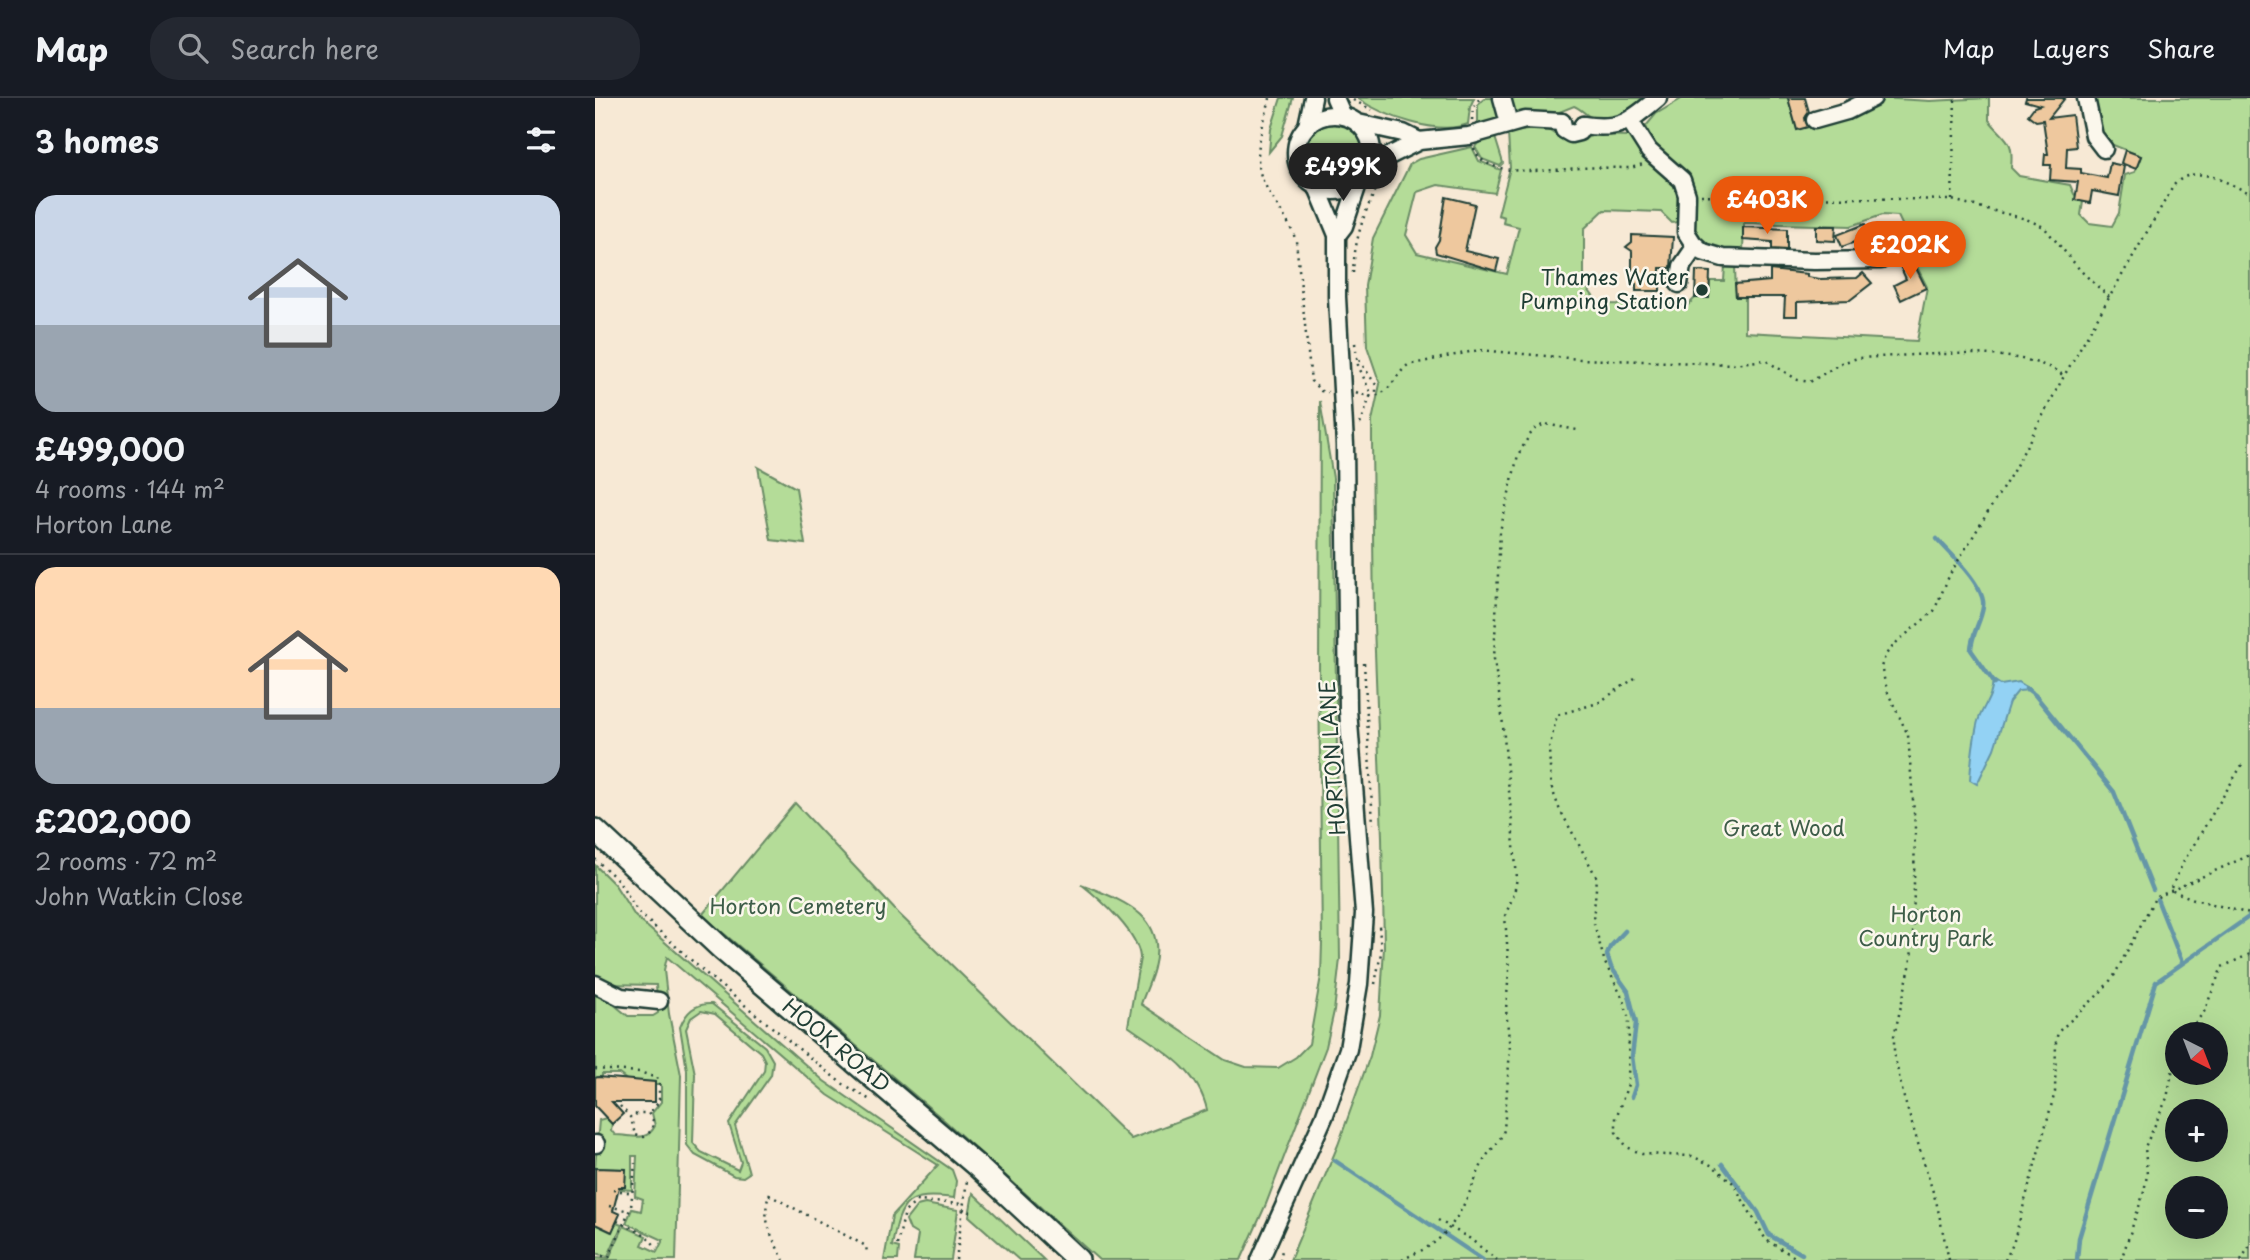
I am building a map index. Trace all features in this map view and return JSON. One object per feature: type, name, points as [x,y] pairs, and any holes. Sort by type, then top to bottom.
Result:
[{"type":"main road","name":"HOOK ROAD","points":[[595,830],[970,1175],[1078,1260]]},
{"type":"street","points":[[1313,98],[1307,126],[1297,145],[1298,166],[1306,178],[1317,187],[1343,189],[1359,181],[1369,166],[1372,150],[1367,135],[1335,98]]},
{"type":"street","points":[[1502,98],[1509,123]]},
{"type":"street","points":[[1369,166],[1419,141],[1469,136],[1531,119],[1562,122],[1566,116],[1573,114],[1580,117],[1583,125],[1608,127],[1630,121],[1658,98]]},
{"type":"street","points":[[1815,120],[1855,108],[1873,98]]},
{"type":"street","points":[[2086,98],[2094,136],[2104,149]]},
{"type":"street","points":[[1307,126],[1317,118],[1330,115],[1403,133],[1419,141]]},
{"type":"street","points":[[1630,121],[1653,155],[1680,176],[1687,195],[1686,232],[1695,247],[1723,258],[1881,260]]},
{"type":"street","name":"HORTON LANE","points":[[1260,1260],[1324,1117],[1348,1049],[1359,984],[1364,914],[1348,710],[1345,445],[1337,297],[1338,235],[1344,226],[1359,181]]},
{"type":"street","name":"HORTON LANE","points":[[1317,187],[1331,225],[1338,235]]},
{"type":"street","points":[[1679,284],[1682,266],[1695,247]]},
{"type":"street","points":[[595,984],[621,997],[659,1001]]},
{"type":"path","points":[[1270,98],[1260,141],[1259,168],[1289,222],[1296,241],[1311,381],[1321,391],[1326,392]]},
{"type":"path","points":[[1351,98],[1378,113]]},
{"type":"path","points":[[1472,130],[1473,107],[1480,98]]},
{"type":"path","points":[[1952,200],[1955,98]]},
{"type":"path","points":[[1473,142],[1477,156],[1485,162],[1524,170],[1638,167],[1653,155]]},
{"type":"path","points":[[1353,274],[1361,226],[1373,195],[1391,168]]},
{"type":"path","points":[[1949,1260],[1939,1214],[1904,1098],[1894,1054],[1893,1036],[1910,967],[1913,940],[1915,826],[1907,728],[1888,693],[1881,667],[1886,654],[1897,642],[1934,611],[1950,574],[2012,473],[2064,376],[2178,181],[2201,174],[2250,193]]},
{"type":"path","points":[[1687,195],[1952,200],[2026,219],[2044,227],[2081,271],[2110,298]]},
{"type":"path","points":[[1355,341],[1358,365],[1371,394]]},
{"type":"path","points":[[1352,390],[1364,396],[1389,389],[1408,365],[1479,350],[1580,359],[1733,365],[1765,360],[1798,380],[1810,382],[1841,363],[1858,358],[1995,354],[2053,367],[2064,376]]},
{"type":"path","points":[[1358,359],[1363,362],[1376,386],[1376,393]]},
{"type":"path","points":[[1402,1260],[1430,1245],[1449,1226],[1467,1200],[1483,1162],[1502,1136],[1508,1098],[1510,1050],[1506,1003],[1509,970],[1505,916],[1517,878],[1502,715],[1494,659],[1501,525],[1518,455],[1529,436],[1536,428],[1545,424],[1577,430]]},
{"type":"path","points":[[1635,678],[1598,703],[1557,715],[1548,758],[1556,803],[1597,878],[1593,920],[1605,963],[1627,1010],[1628,1084],[1616,1118],[1616,1132],[1627,1147],[1642,1154],[1686,1155],[1697,1157],[1713,1166],[1733,1183],[1766,1240],[1800,1260]]},
{"type":"path","points":[[2170,890],[2184,861],[2242,765]]},
{"type":"path","points":[[2005,1260],[2013,1244],[2055,1092],[2058,1032],[2107,985],[2151,902],[2170,890],[2250,855]]},
{"type":"path","name":"HOOK ROAD","points":[[595,859],[619,881],[638,912],[711,978],[840,1082],[882,1107]]},
{"type":"path","points":[[2170,890],[2250,914]]},
{"type":"path","points":[[2196,1022],[2204,1012],[2222,967],[2250,954]]},
{"type":"path","points":[[595,1069],[646,1073],[659,1079],[659,1102],[649,1114]]},
{"type":"path","points":[[2121,1260],[2144,1192],[2147,1175],[2145,1147],[2167,1098],[2170,1085]]},
{"type":"path","points":[[620,1106],[631,1118],[634,1133],[645,1137],[653,1125],[649,1114]]},
{"type":"path","points":[[631,1118],[638,1113],[649,1114]]},
{"type":"path","points":[[595,1255],[609,1257],[629,1211],[634,1193],[635,1163]]},
{"type":"path","points":[[955,1260],[970,1175]]},
{"type":"path","points":[[613,1190],[634,1193]]},
{"type":"path","points":[[784,1260],[766,1218],[765,1208],[770,1194],[866,1246],[867,1253]]},
{"type":"path","points":[[897,1245],[905,1212],[917,1201],[964,1204]]},
{"type":"path","points":[[609,1206],[629,1211]]},
{"type":"path","points":[[963,1209],[971,1212]]},
{"type":"path","points":[[1437,1220],[1497,1260]]},
{"type":"path","points":[[617,1221],[648,1236],[657,1248]]},
{"type":"path","points":[[2241,1260],[2250,1245]]},
{"type":"green space","points":[[1281,98],[1293,98],[1282,136],[1269,152],[1271,129]]},
{"type":"green space","points":[[1357,98],[1474,98],[1468,124],[1442,128],[1396,117]]},
{"type":"green space","points":[[1485,98],[1498,98],[1499,117],[1496,121],[1478,125],[1478,104]]},
{"type":"green space","points":[[1507,98],[1649,98],[1623,116],[1601,120],[1574,106],[1557,113],[1516,113]]},
{"type":"green space","points":[[1683,98],[1788,98],[1797,130],[1879,98],[1930,101],[1989,98],[1989,120],[2010,145],[2011,168],[2019,176],[2070,185],[2074,194],[2083,202],[2081,215],[2089,223],[2112,226],[2119,213],[2125,175],[2135,172],[2141,156],[2103,141],[2092,98],[2250,98],[2250,1260],[1290,1260],[1338,1145],[1370,1056],[1380,1015],[1384,947],[1374,625],[1372,421],[1380,384],[1367,346],[1365,286],[1373,238],[1410,164],[1419,159],[1472,147],[1479,161],[1501,170],[1495,193],[1438,185],[1417,192],[1406,235],[1417,253],[1507,274],[1519,227],[1503,223],[1504,217],[1498,215],[1510,168],[1508,133],[1548,130],[1564,140],[1575,142],[1594,135],[1629,136],[1678,186],[1680,206],[1677,222],[1672,223],[1661,212],[1604,210],[1584,229],[1584,284],[1599,304],[1688,305],[1695,298],[1709,298],[1710,281],[1724,281],[1725,265],[1735,265],[1736,297],[1745,297],[1745,332],[1917,341],[1927,287],[1913,259],[1917,256],[1898,216],[1882,215],[1851,226],[1744,223],[1743,252],[1713,251],[1692,233],[1693,198],[1654,146],[1646,126],[1656,114]]},
{"type":"green space","points":[[1334,120],[1352,126],[1360,134],[1366,152],[1360,170],[1352,178],[1334,184],[1316,178],[1308,170],[1302,152],[1308,134],[1316,126]]},
{"type":"green space","points":[[1495,137],[1503,163],[1500,166],[1482,159],[1475,147],[1479,142]]},
{"type":"green space","name":"Horton Cemetery","points":[[1320,401],[1333,478],[1340,959],[1334,1011],[1326,1047],[1266,1204],[1241,1260],[1099,1260],[945,1121],[702,915],[795,803],[899,914],[1131,1139],[1207,1110],[1195,1082],[1186,1071],[1165,1052],[1128,1026],[1140,958],[1138,948],[1117,917],[1081,884],[1125,903],[1147,922],[1154,934],[1154,968],[1141,1004],[1225,1060],[1246,1067],[1278,1068],[1296,1057],[1309,1044],[1321,976]]},
{"type":"green space","points":[[758,467],[796,488],[805,544],[771,540]]},
{"type":"green space","points":[[595,865],[615,885],[635,916],[824,1081],[952,1170],[956,1181],[954,1198],[916,1199],[903,1209],[892,1246],[899,1248],[898,1260],[884,1260],[892,1216],[938,1165],[828,1095],[667,957],[664,970],[669,1014],[681,1075],[676,1260],[595,1260],[595,1257],[609,1258],[624,1226],[646,1236],[642,1245],[657,1252],[663,1240],[626,1223],[632,1209],[641,1211],[643,1199],[635,1196],[637,1156],[632,1156],[632,1190],[620,1189],[625,1187],[625,1169],[595,1168],[599,1120],[606,1118],[612,1124],[611,1130],[615,1135],[647,1135],[655,1126],[652,1113],[661,1102],[661,1085],[655,1085],[655,1082],[628,1081],[619,1074],[602,1074],[602,1077],[595,1078],[595,989],[628,1016],[653,1016],[658,1013],[656,985],[606,984],[595,978]]},
{"type":"green space","points":[[712,1004],[765,1047],[773,1061],[771,1075],[735,1126],[749,1173],[743,1177],[734,1176],[695,1155],[687,1145],[687,1070],[680,1027],[692,1010],[701,1005]],"holes":[[[701,1011],[715,1014],[761,1053],[765,1061],[764,1071],[729,1124],[741,1162],[738,1170],[701,1152],[693,1143],[695,1074],[686,1029],[691,1018]]]},
{"type":"green space","points":[[973,1193],[1044,1260],[1019,1260],[969,1216]]},
{"type":"green space","points":[[925,1204],[958,1210],[951,1260],[914,1260],[918,1235],[910,1230],[906,1220],[917,1206]]},
{"type":"green space","points":[[616,1223],[622,1225],[608,1256],[595,1253],[595,1224],[611,1232]]},
{"type":"water","points":[[1992,679],[2001,685],[2019,682],[2031,690],[2018,691],[2009,702],[1994,749],[1977,784],[1970,780],[1973,746],[1979,719],[1991,691]]},
{"type":"building","points":[[1788,98],[1805,98],[1809,112],[1805,118],[1808,127],[1797,130]]},
{"type":"building","points":[[2026,98],[2065,98],[2049,118],[2072,115],[2076,147],[2067,148],[2066,168],[2081,169],[2081,173],[2107,178],[2110,163],[2124,166],[2119,196],[2092,191],[2090,203],[2075,200],[2078,182],[2050,180],[2051,165],[2044,165],[2045,154],[2048,154],[2043,120],[2036,121],[2028,115],[2034,107],[2040,105],[2025,101]]},
{"type":"building","points":[[2125,150],[2141,156],[2136,169],[2121,163]]},
{"type":"building","points":[[1446,197],[1475,204],[1465,251],[1499,259],[1496,271],[1436,253]]},
{"type":"building","points":[[1865,224],[1874,248],[1858,250],[1855,242],[1842,247],[1837,235]]},
{"type":"building","points":[[1816,226],[1836,226],[1835,241],[1816,240]]},
{"type":"building","points":[[1743,227],[1787,229],[1787,250],[1772,249],[1772,242],[1743,240]]},
{"type":"building","points":[[1632,235],[1673,237],[1671,268],[1660,268],[1660,291],[1636,291],[1636,284],[1632,284],[1632,251],[1626,247],[1632,242]]},
{"type":"building","points":[[1910,244],[1917,257],[1903,264],[1896,251]]},
{"type":"building","points":[[1912,260],[1926,288],[1901,300],[1894,285],[1906,279],[1900,266]]},
{"type":"building","points":[[1770,270],[1807,274],[1807,277],[1820,279],[1857,278],[1863,273],[1872,283],[1850,300],[1797,302],[1797,316],[1784,316],[1785,297],[1736,297],[1735,284],[1770,281]]},
{"type":"building","name":"Thames Water Pumping Station","points":[[1696,271],[1710,272],[1709,298],[1695,298]]},
{"type":"building","points":[[595,1078],[655,1082],[655,1102],[612,1102],[623,1114],[612,1124],[595,1106]]},
{"type":"building","points":[[595,1168],[626,1169],[625,1187],[619,1187],[613,1211],[620,1214],[612,1232],[595,1224]]},
{"type":"waterway","points":[[1937,539],[1974,581],[1983,599],[1971,650],[1995,684]]},
{"type":"waterway","points":[[2026,688],[2035,695],[2114,792],[2153,890]]},
{"type":"waterway","points":[[2157,899],[2182,962]]},
{"type":"waterway","points":[[2077,1260],[2079,1238],[2156,982],[2250,916]]},
{"type":"waterway","points":[[1625,931],[1610,947],[1607,955],[1611,967],[1628,991],[1636,1023],[1632,1056],[1636,1085],[1632,1097]]},
{"type":"waterway","points":[[1334,1160],[1483,1260]]},
{"type":"waterway","points":[[1722,1164],[1758,1212],[1769,1235],[1802,1254]]},
{"type":"place","name":"Thames Water Pumping Station","points":[[1702,290]]},
{"type":"park label","name":"Great Wood","points":[[1784,829]]},
{"type":"park label","name":"Horton Country Park","points":[[1926,927]]}]
